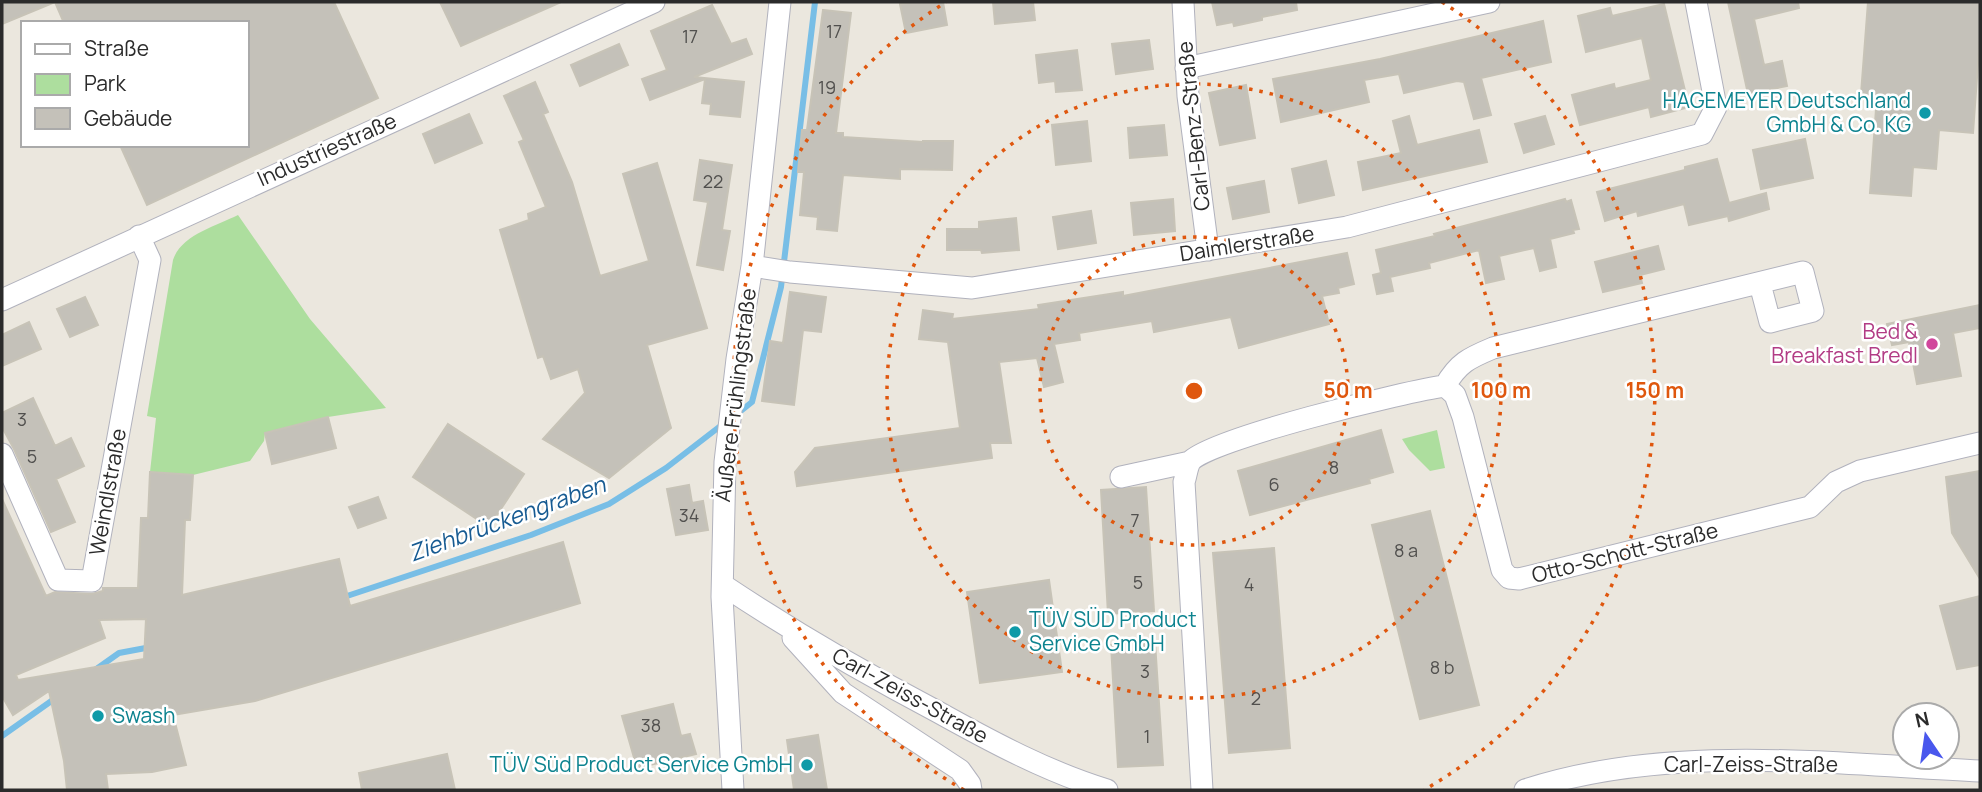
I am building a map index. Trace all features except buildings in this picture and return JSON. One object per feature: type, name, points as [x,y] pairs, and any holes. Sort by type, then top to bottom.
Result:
[{"type":"street","name":"Industriestraße","points":[[2,299],[617,9],[654,2]]},
{"type":"street","name":"Äußere Frühlingstraße","points":[[733,790],[723,585],[723,514],[732,403],[752,266],[780,2]]},
{"type":"street","name":"Carl-Benz-Straße","points":[[1183,2],[1186,68],[1208,250]]},
{"type":"street","points":[[1186,68],[1489,2]]},
{"type":"street","name":"Daimlerstraße","points":[[752,266],[972,288],[1346,227],[1702,134],[1716,107],[1696,2]]},
{"type":"street","name":"Weindlstraße","points":[[2,454],[58,580],[92,581],[150,260],[139,236]]},
{"type":"street","points":[[1121,477],[1190,462],[1206,450],[1241,438],[1390,396],[1445,386],[1455,368],[1473,356],[1493,348],[1691,298],[1760,284]]},
{"type":"street","name":"Otto-Schott-Straße","points":[[1445,386],[1455,395],[1463,416],[1496,552],[1502,570],[1509,578],[1519,579],[1810,508],[1836,482],[1860,471],[1980,443]]},
{"type":"street","points":[[1190,462],[1184,482],[1202,790]]},
{"type":"street","name":"Carl-Zeiss-Straße","points":[[723,585],[867,674],[991,741],[1040,764],[1107,790]]},
{"type":"street","points":[[778,621],[843,693],[960,770],[970,783],[971,790]]},
{"type":"street","name":"Carl-Zeiss-Straße","points":[[1525,790],[1599,772],[1690,761],[1760,761],[1980,771]]},
{"type":"green space","points":[[238,215],[310,319],[386,408],[328,417],[265,433],[264,441],[250,461],[193,475],[150,472],[156,418],[147,416],[173,260],[177,251],[191,238]]},
{"type":"green space","points":[[1437,430],[1445,468],[1430,471],[1402,439]]},
{"type":"waterway","name":"Ziehbrückengraben","points":[[737,414],[752,402],[781,287],[815,2]]},
{"type":"waterway","name":"Ziehbrückengraben","points":[[341,598],[531,535],[609,504],[666,468],[723,424]]},
{"type":"waterway","name":"Ziehbrückengraben","points":[[95,670],[119,653],[151,647]]},
{"type":"waterway","name":"Ziehbrückengraben","points":[[2,736],[57,697]]},
{"type":"place","name":"HAGEMEYER Deutschland GmbH & Co. KG","points":[[1925,113]]},
{"type":"place","name":"Bed & Breakfast Bredl","points":[[1932,344]]},
{"type":"place","name":"TÜV SÜD Product Service GmbH","points":[[1015,632]]},
{"type":"place","name":"Swash","points":[[98,716]]},
{"type":"place","name":"TÜV Süd Product Service GmbH","points":[[807,765]]}]
